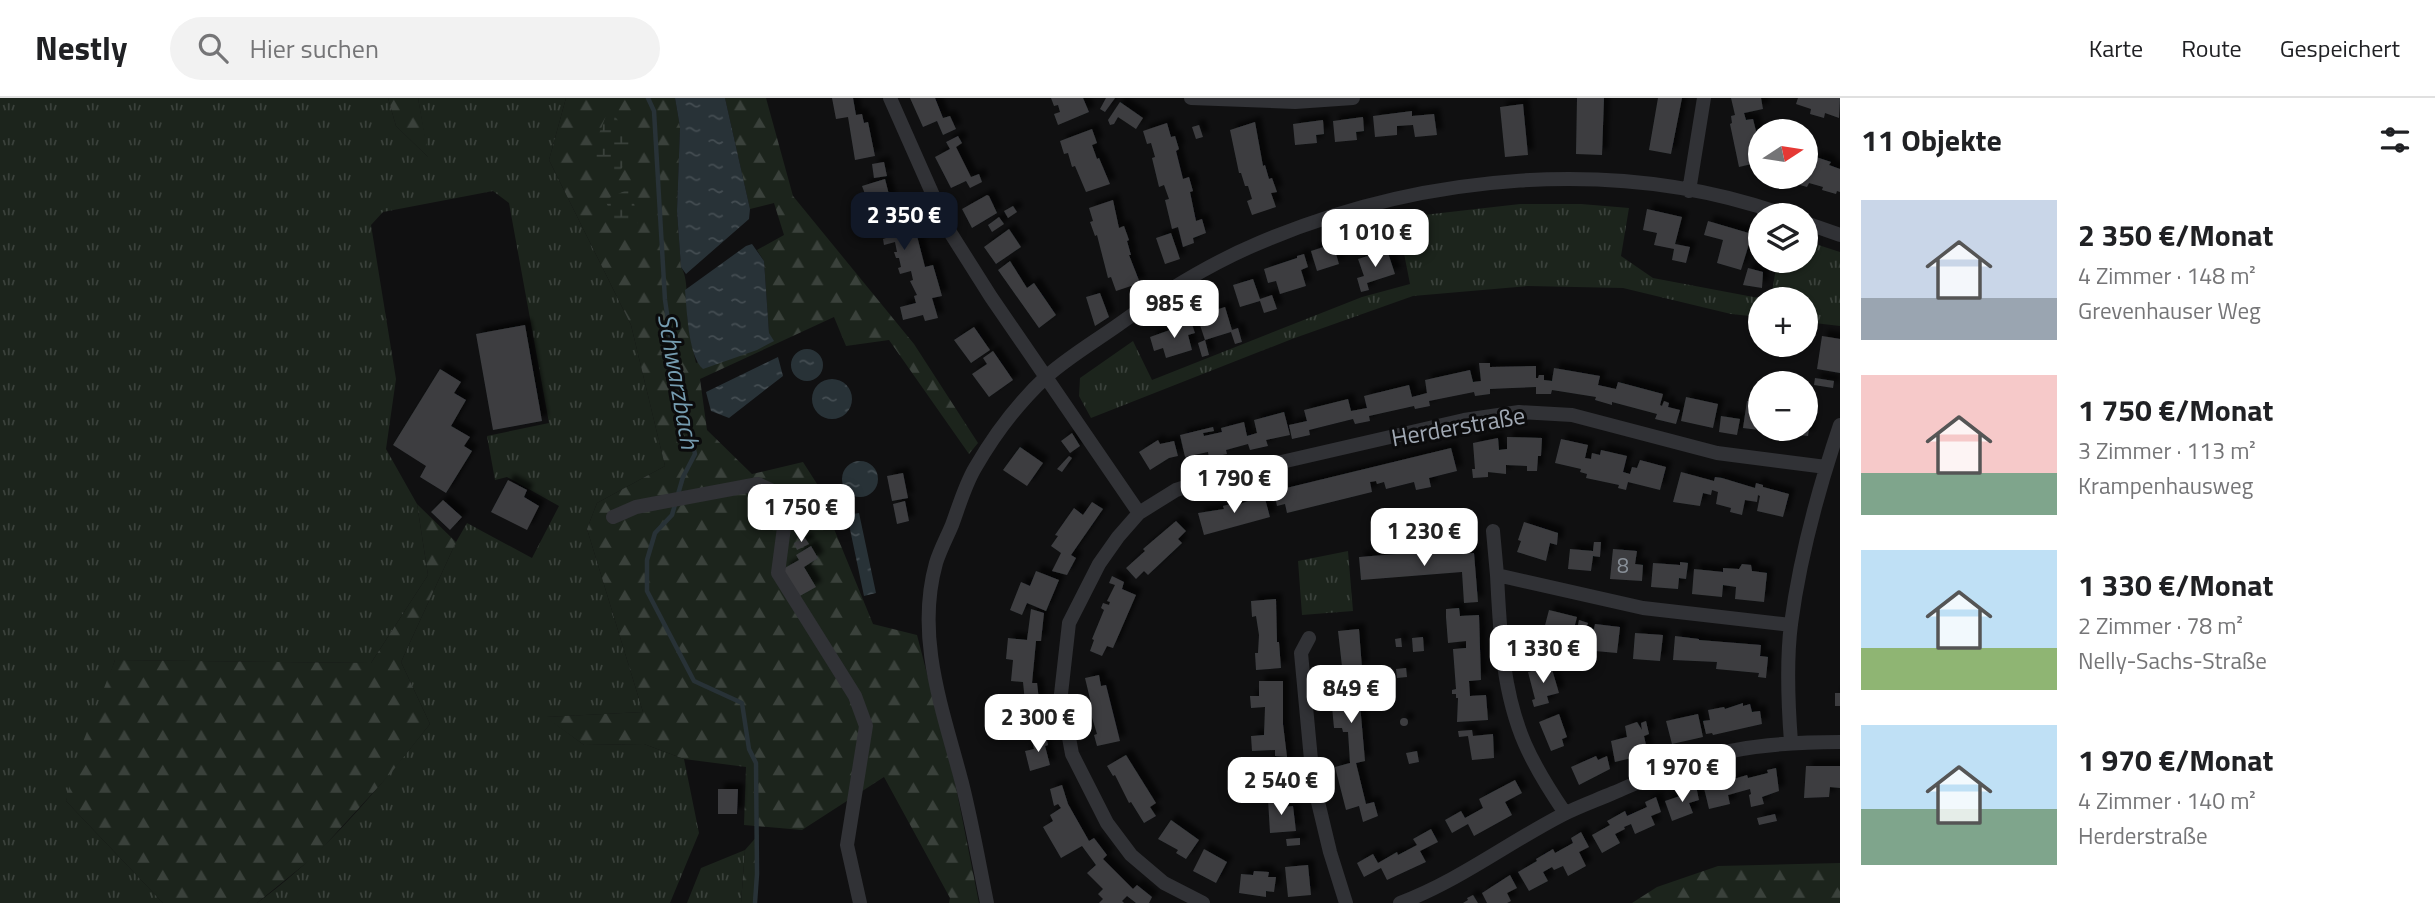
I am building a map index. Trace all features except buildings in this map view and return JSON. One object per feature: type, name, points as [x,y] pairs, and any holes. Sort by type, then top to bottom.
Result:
[{"type":"street","points":[[890,98],[948,229],[991,297],[1139,513]]},
{"type":"street","points":[[1191,98],[1295,102],[1353,98]]},
{"type":"street","points":[[1689,191],[1704,98]]},
{"type":"street","points":[[987,903],[962,783],[931,667],[927,617],[936,563],[973,471],[1005,421],[1047,376],[1162,295],[1229,257],[1303,225],[1397,199],[1494,181],[1617,180],[1644,182],[1748,206]]},
{"type":"street","points":[[1818,227],[1840,235]]},
{"type":"street","name":"Herderstraße","points":[[1203,903],[1164,883],[1131,855],[1107,823],[1072,754],[1061,694],[1069,624],[1099,564],[1139,513],[1175,490],[1216,477],[1464,420],[1520,412],[1572,415],[1717,453],[1826,467]]},
{"type":"street","points":[[1791,743],[1787,684],[1791,625],[1804,546],[1840,425]]},
{"type":"street","points":[[613,517],[636,507],[666,500],[758,484],[775,492],[785,520],[778,573],[855,696],[866,726],[847,845],[860,903]]},
{"type":"street","points":[[1493,531],[1505,672],[1513,708],[1525,743],[1542,779],[1565,813]]},
{"type":"street","points":[[1497,575],[1643,608],[1791,625]]},
{"type":"street","points":[[1309,638],[1301,653],[1313,781],[1330,852],[1346,903]]},
{"type":"street","points":[[1401,903],[1474,866],[1565,813],[1700,758],[1746,748],[1791,743],[1840,742]]},
{"type":"green space","points":[[0,98],[388,98],[396,126],[428,157],[418,98],[566,98],[549,160],[631,325],[665,466],[597,503],[587,529],[643,712],[546,717],[584,745],[644,744],[684,759],[699,833],[670,903],[257,903],[305,864],[350,820],[430,724],[401,662],[467,523],[532,558],[559,506],[507,477],[495,480],[487,436],[549,423],[509,203],[493,191],[383,212],[371,225],[396,379],[386,449],[417,504],[428,575],[371,663],[115,660],[66,801],[163,903],[0,903]]},
{"type":"green space","points":[[388,98],[418,98],[429,158],[396,126]]},
{"type":"green space","points":[[566,98],[675,98],[680,127],[677,211],[681,267],[685,278],[688,323],[696,363],[769,333],[764,261],[757,250],[784,235],[774,203],[750,209],[725,98],[766,98],[793,196],[914,344],[978,443],[969,454],[889,340],[846,346],[834,317],[700,379],[707,430],[752,474],[803,462],[826,498],[830,519],[873,624],[917,635],[955,782],[979,903],[949,903],[950,898],[884,777],[802,830],[744,825],[746,767],[684,759],[644,744],[584,745],[545,717],[643,712],[587,529],[597,503],[665,466],[631,325],[549,160]]},
{"type":"green space","points":[[609,108],[635,144],[617,177],[588,162]]},
{"type":"green space","points":[[631,188],[638,223],[618,228],[605,200]]},
{"type":"green space","points":[[1520,204],[1581,204],[1629,208],[1621,256],[1653,278],[1748,296],[1748,316],[1623,288],[1528,286],[1413,296],[1292,339],[1091,418],[1079,396],[1080,378],[1133,341],[1152,380],[1362,297],[1410,284],[1397,218]]},
{"type":"green space","points":[[1818,245],[1840,252],[1840,326],[1818,323],[1818,287],[1773,287],[1775,273],[1818,273]]},
{"type":"green space","points":[[417,504],[456,542],[401,662],[430,724],[391,773],[316,855],[257,903],[163,903],[66,801],[74,765],[115,660],[371,663],[428,575]]},
{"type":"green space","points":[[1348,551],[1353,611],[1302,615],[1298,561]]},
{"type":"green space","points":[[759,834],[754,903],[741,903],[745,850]]},
{"type":"green space","points":[[745,850],[741,903],[687,903],[701,868]]},
{"type":"green space","points":[[1840,863],[1840,903],[1632,903],[1657,887],[1718,866]]},
{"type":"water","points":[[675,98],[725,98],[750,209],[749,219],[686,274],[681,267],[677,211],[680,127]]},
{"type":"water","points":[[752,244],[764,261],[769,333],[774,341],[757,350],[703,369],[691,344],[685,290]]},
{"type":"water","points":[[807,349],[818,354],[823,365],[818,376],[807,381],[796,376],[791,365],[796,354]]},
{"type":"water","points":[[778,357],[783,376],[729,418],[711,411],[706,392]]},
{"type":"water","points":[[832,379],[846,385],[852,399],[846,413],[832,419],[818,413],[812,399],[818,385]]},
{"type":"water","points":[[860,461],[872,467],[878,479],[872,491],[860,497],[848,491],[842,479],[848,467]]},
{"type":"water","points":[[859,513],[876,593],[864,596],[847,515]]},
{"type":"waterway","name":"Schwarzbach","points":[[648,98],[654,111],[665,300],[674,362],[695,454],[683,477],[672,515],[655,533],[647,560],[647,591],[694,681],[742,703],[749,749],[756,763],[755,903]]}]
